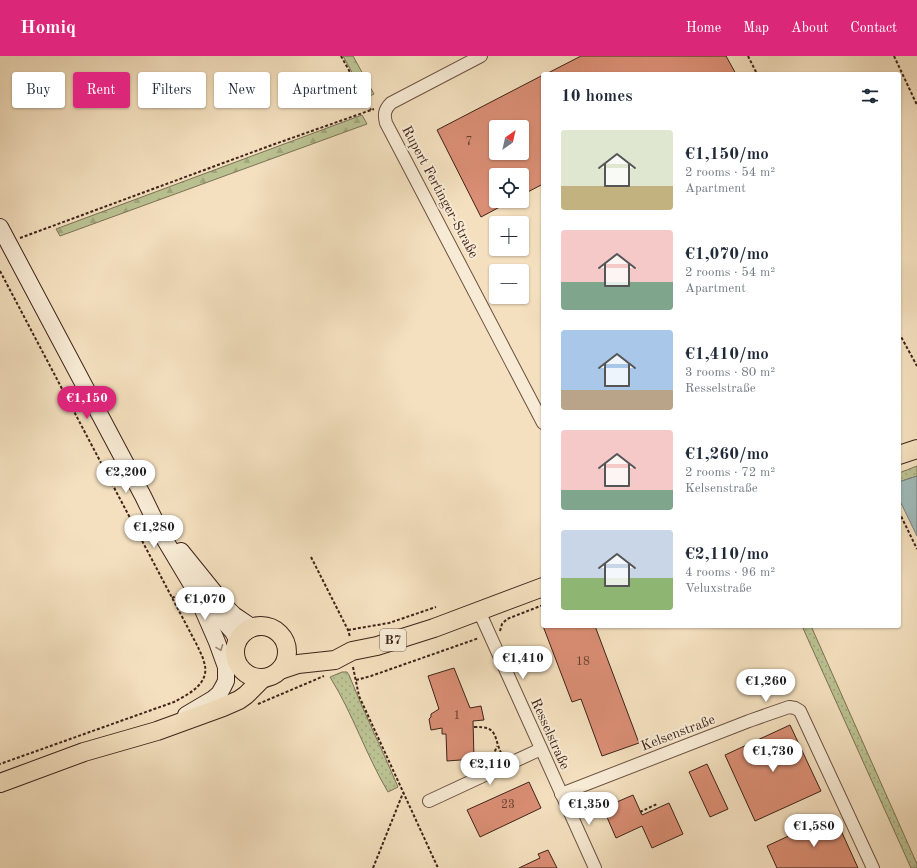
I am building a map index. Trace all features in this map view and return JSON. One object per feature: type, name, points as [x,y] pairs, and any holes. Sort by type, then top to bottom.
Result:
[{"type":"main road","points":[[0,227],[143,496],[169,548],[193,587],[223,656],[226,667],[226,680],[223,687],[213,699],[157,730]]},
{"type":"main road","points":[[901,454],[917,449]]},
{"type":"main road","points":[[143,496],[171,538],[215,595],[234,615],[253,628],[242,635],[238,641],[236,647],[236,658],[241,668],[250,676],[263,678]]},
{"type":"main road","points":[[193,587],[233,632],[238,641]]},
{"type":"main road","name":"B7","points":[[0,783],[84,752],[157,730],[223,707],[240,700],[263,678],[269,677],[280,670],[298,664],[335,660],[352,651],[377,646],[434,628],[541,588]]},
{"type":"main road","name":"B7","points":[[253,628],[265,627],[275,631],[280,635],[285,644],[298,650],[306,651],[336,649],[352,651]]},
{"type":"main road","points":[[280,670],[286,660],[285,644]]},
{"type":"main road","points":[[223,707],[238,686],[241,668]]},
{"type":"street","points":[[388,107],[481,56]]},
{"type":"street","name":"Rupert Fertinger-Straße","points":[[388,107],[385,116],[386,123],[541,419]]},
{"type":"street","name":"Resselstraße","points":[[479,611],[596,868]]},
{"type":"street","name":"Kelsenstraße","points":[[561,794],[750,721],[789,708],[795,708],[800,711],[873,868]]},
{"type":"street","points":[[429,801],[541,749]]},
{"type":"path","points":[[341,56],[371,110]]},
{"type":"path","points":[[748,56],[756,72]]},
{"type":"path","points":[[894,56],[917,105]]},
{"type":"path","points":[[8,243],[272,145],[371,110],[388,107]]},
{"type":"path","points":[[0,270],[205,663],[204,678],[195,690],[174,702],[0,764]]},
{"type":"path","points":[[901,337],[917,366]]},
{"type":"path","points":[[901,516],[917,549]]},
{"type":"path","points":[[311,557],[348,630],[352,651]]},
{"type":"path","points":[[438,868],[360,696],[356,680],[500,631],[502,624],[507,618],[541,606]]},
{"type":"path","points":[[348,630],[389,624],[436,607]]},
{"type":"path","points":[[474,727],[486,727],[495,736],[506,765]]},
{"type":"path","points":[[473,780],[468,768],[493,756],[497,744]]},
{"type":"path","points":[[373,868],[403,793]]},
{"type":"path","points":[[640,812],[658,804]]},
{"type":"green space","points":[[343,56],[353,56],[362,72],[352,72]]},
{"type":"green space","points":[[371,89],[374,94],[371,96]]},
{"type":"green space","points":[[362,115],[367,124],[60,236],[56,229]]},
{"type":"green space","points":[[917,466],[917,476],[901,481],[901,472]]},
{"type":"green space","points":[[803,628],[812,628],[917,864],[917,868],[911,868]]},
{"type":"green space","points":[[342,672],[347,672],[349,675],[398,787],[388,792],[373,764],[346,705],[330,677]]},
{"type":"water","points":[[917,476],[917,536],[901,503],[901,481]]},
{"type":"building","points":[[581,56],[726,56],[735,72],[550,72]]},
{"type":"building","points":[[541,76],[541,185],[529,191],[529,168],[489,168],[489,208],[498,208],[481,217],[437,130]]},
{"type":"building","points":[[544,628],[596,628],[639,743],[602,756],[581,699],[572,702]]},
{"type":"building","points":[[454,668],[470,708],[481,706],[484,720],[473,721],[474,759],[447,761],[446,734],[442,734],[442,728],[431,730],[429,719],[431,714],[439,709],[428,676]]},
{"type":"building","points":[[790,725],[821,791],[755,821],[725,755]]},
{"type":"building","points":[[707,764],[728,809],[710,817],[689,772]]},
{"type":"building","points":[[529,782],[541,808],[480,837],[467,810]]},
{"type":"building","points":[[633,795],[642,815],[669,803],[683,834],[652,848],[642,826],[616,838],[603,808]]},
{"type":"building","points":[[834,815],[858,868],[777,868],[767,846]]},
{"type":"building","points":[[548,850],[557,868],[519,868],[540,858],[538,854]]}]
